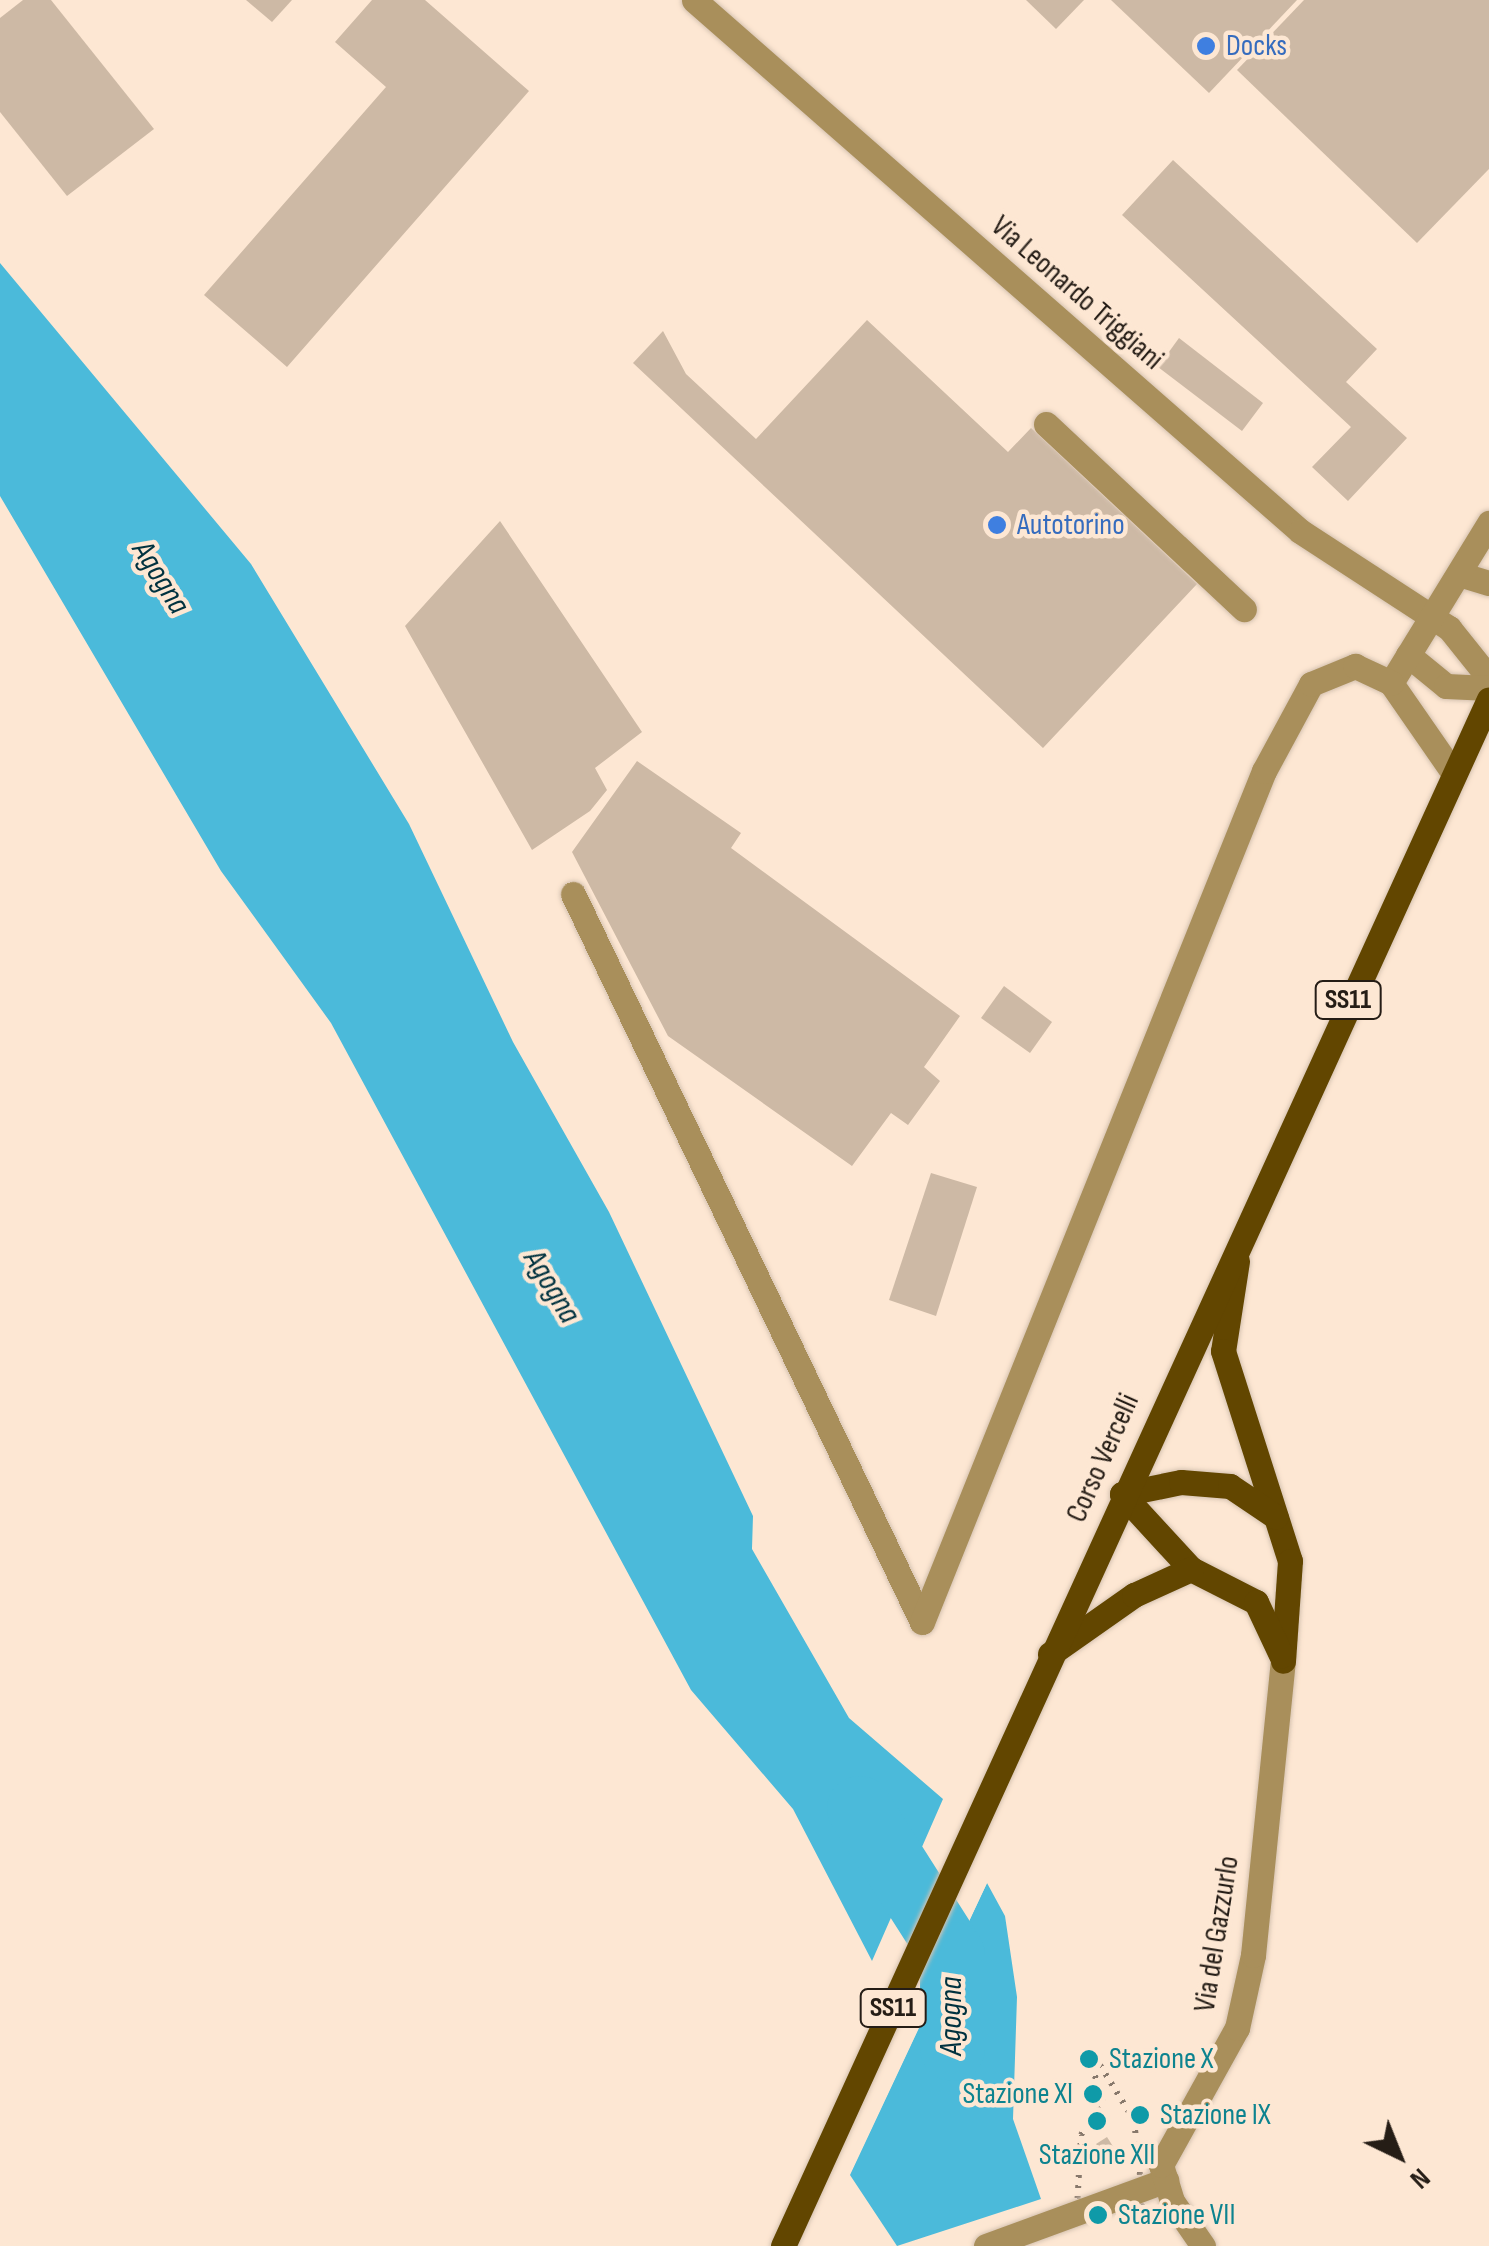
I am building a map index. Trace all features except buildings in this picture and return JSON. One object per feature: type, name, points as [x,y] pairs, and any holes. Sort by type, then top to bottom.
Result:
[{"type":"main road","name":"Corso Vercelli","points":[[783,2246],[1004,1770],[1050,1654],[1242,1226],[1489,699]]},
{"type":"main road","points":[[1242,1226],[1223,1352],[1241,1427],[1280,1519],[1290,1561],[1283,1661]]},
{"type":"main road","points":[[1122,1494],[1181,1482],[1230,1486],[1280,1519]]},
{"type":"main road","points":[[1122,1494],[1191,1570],[1256,1602],[1283,1661]]},
{"type":"main road","points":[[1050,1654],[1134,1595],[1191,1570]]},
{"type":"street","name":"Via Leonardo Triggiani","points":[[694,0],[1300,531],[1470,646],[1489,678]]},
{"type":"street","points":[[1046,424],[1244,609]]},
{"type":"street","points":[[1390,683],[1489,523]]},
{"type":"street","points":[[1459,574],[1489,583]]},
{"type":"street","points":[[1408,655],[1446,686],[1489,688]]},
{"type":"street","points":[[573,894],[922,1622],[1264,771],[1310,684],[1355,666],[1390,683],[1454,774]]},
{"type":"street","name":"Via del Gazzurlo","points":[[1166,2180],[1170,2141],[1236,2028],[1254,1955],[1283,1661]]},
{"type":"street","points":[[986,2246],[1166,2180],[1204,2246]]},
{"type":"path","points":[[1100,2065],[1134,2120],[1140,2189],[1132,2217],[1076,2210],[1081,2135],[1103,2098],[1092,2068],[1100,2065]]},
{"type":"water","points":[[0,263],[251,564],[409,824],[513,1042],[609,1212],[753,1516],[752,1549],[849,1718],[943,1799],[872,1961],[793,1809],[691,1690],[331,1023],[221,871],[0,496]]},
{"type":"water","points":[[987,1883],[1005,1916],[1017,1997],[1013,2119],[1041,2199],[897,2246],[850,2175]]},
{"type":"pier","points":[[989,1878],[987,1883],[847,2180],[982,1880]]},
{"type":"pier","points":[[1046,2198],[929,2246],[914,2246]]},
{"type":"waterway","name":"Agogna","points":[[859,1808],[952,1954],[952,2048]]},
{"type":"place","name":"Docks","points":[[1206,46]]},
{"type":"place","name":"Autotorino","points":[[997,525]]},
{"type":"place","name":"Stazione X","points":[[1089,2059]]},
{"type":"place","name":"Stazione XI","points":[[1093,2094]]},
{"type":"place","name":"Stazione IX","points":[[1140,2115]]},
{"type":"place","name":"Stazione XII","points":[[1097,2121]]},
{"type":"place","name":"Stazione VII","points":[[1098,2215]]}]
